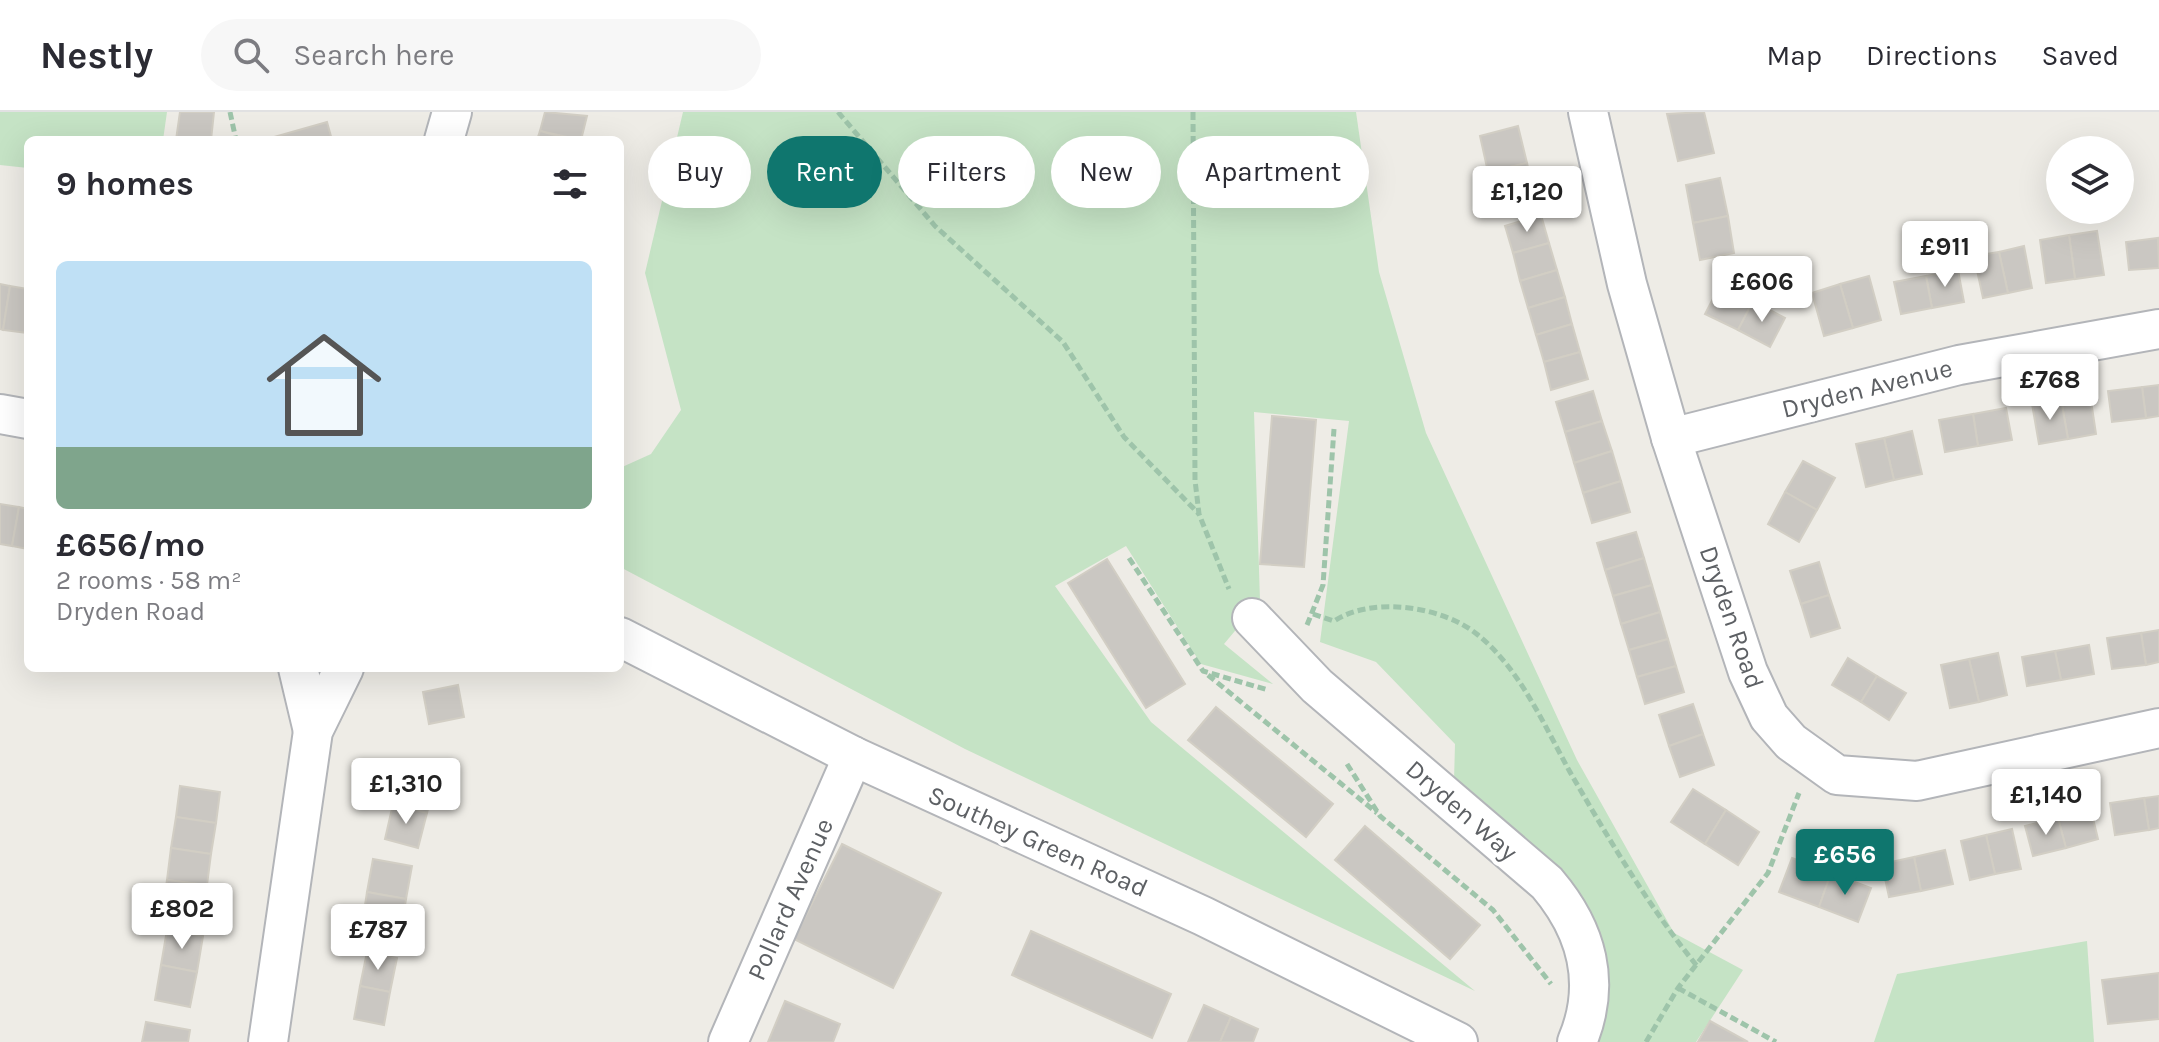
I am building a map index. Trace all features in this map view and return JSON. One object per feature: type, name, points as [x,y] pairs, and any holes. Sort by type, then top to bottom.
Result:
[{"type":"street","points":[[445,136],[452,112]]},
{"type":"street","name":"Dryden Road","points":[[1588,112],[1627,284],[1671,438],[1748,672],[1769,717],[1812,760],[1837,775],[1917,781],[2159,728]]},
{"type":"street","name":"Dryden Avenue","points":[[1671,438],[1959,365],[2159,329]]},
{"type":"street","points":[[0,414],[24,418]]},
{"type":"street","name":"Dryden Way","points":[[1252,618],[1317,686],[1547,883],[1570,911],[1589,976],[1590,1000],[1580,1034]]},
{"type":"street","name":"Southey Green Road","points":[[624,639],[853,756],[1203,916],[1458,1042]]},
{"type":"street","points":[[299,672],[313,731]]},
{"type":"street","points":[[268,1042],[313,731],[342,672]]},
{"type":"street","name":"Pollard Avenue","points":[[728,1042],[853,756]]},
{"type":"path","points":[[230,112],[235,136]]},
{"type":"path","points":[[838,112],[935,226],[1063,342],[1124,437],[1199,514]]},
{"type":"path","points":[[1193,112],[1195,480],[1199,514],[1226,584],[1252,618]]},
{"type":"path","points":[[1290,657],[1313,614],[1323,585],[1334,429]]},
{"type":"path","points":[[1129,558],[1203,671],[1493,910],[1580,1034]]},
{"type":"path","points":[[1313,614],[1334,621],[1350,610],[1384,608],[1437,613],[1478,634],[1514,674],[1583,794],[1673,937],[1697,966]]},
{"type":"path","points":[[1203,671],[1307,702],[1317,686]]},
{"type":"path","points":[[1339,752],[1380,816]]},
{"type":"path","points":[[1646,1042],[1678,988],[1768,873],[1812,760]]},
{"type":"path","points":[[1678,988],[1776,1042]]},
{"type":"green space","points":[[0,112],[167,112],[164,136],[24,136],[24,168],[0,165]]},
{"type":"green space","points":[[683,112],[1356,112],[1359,136],[1177,136],[1177,208],[1369,208],[1369,202],[1379,272],[1426,433],[1577,760],[1674,933],[1743,970],[1696,1042],[1598,1042],[1605,1022],[1605,957],[1454,781],[1455,744],[1376,662],[1320,642],[1349,421],[1254,412],[1260,601],[1224,644],[1273,684],[1201,664],[1126,546],[1055,586],[1151,722],[1475,991],[965,749],[624,569],[624,466],[651,454],[681,410],[645,273],[660,208],[751,208],[751,136],[677,136]]},
{"type":"green space","points":[[2087,941],[2094,1042],[1874,1042],[1897,974]]},
{"type":"building","points":[[180,112],[214,112],[211,136],[177,136]]},
{"type":"building","points":[[545,112],[587,116],[582,136],[540,131]]},
{"type":"building","points":[[1704,112],[1714,153],[1678,161],[1667,114]]},
{"type":"building","points":[[327,122],[331,136],[278,136]]},
{"type":"building","points":[[1518,126],[1527,163],[1488,172],[1480,136]]},
{"type":"building","points":[[540,131],[558,136],[538,136]]},
{"type":"building","points":[[1527,163],[1535,199],[1497,208],[1488,172]]},
{"type":"building","points":[[1720,178],[1728,216],[1693,223],[1686,185]]},
{"type":"building","points":[[1541,215],[1549,243],[1513,253],[1505,226]]},
{"type":"building","points":[[1728,216],[1734,253],[1700,260],[1693,223]]},
{"type":"building","points":[[2097,231],[2104,275],[2075,279],[2069,235]]},
{"type":"building","points":[[2069,235],[2075,279],[2046,283],[2040,240]]},
{"type":"building","points":[[2158,238],[2159,268],[2129,270],[2126,242]]},
{"type":"building","points":[[1549,243],[1557,270],[1520,281],[1513,253]]},
{"type":"building","points":[[2024,246],[2032,288],[2008,293],[1999,252]]},
{"type":"building","points":[[1999,252],[2008,293],[1983,298],[1974,256]]},
{"type":"building","points":[[1557,270],[1565,297],[1528,308],[1520,281]]},
{"type":"building","points":[[1958,270],[1964,302],[1932,308],[1926,276]]},
{"type":"building","points":[[1869,276],[1881,320],[1853,328],[1840,284]]},
{"type":"building","points":[[1926,276],[1932,308],[1901,314],[1894,282]]},
{"type":"building","points":[[0,284],[10,286],[3,330],[0,329]]},
{"type":"building","points":[[1840,284],[1853,328],[1824,336],[1812,293]]},
{"type":"building","points":[[1720,285],[1753,301],[1738,330],[1705,314]]},
{"type":"building","points":[[10,286],[24,288],[24,333],[3,330]]},
{"type":"building","points":[[1565,297],[1572,324],[1536,335],[1528,308]]},
{"type":"building","points":[[1753,301],[1785,318],[1770,347],[1738,330]]},
{"type":"building","points":[[1572,324],[1580,352],[1544,362],[1536,335]]},
{"type":"building","points":[[1580,352],[1588,379],[1551,390],[1544,362]]},
{"type":"building","points":[[2159,385],[2159,416],[2146,418],[2142,387]]},
{"type":"building","points":[[2142,387],[2146,418],[2112,422],[2108,391]]},
{"type":"building","points":[[1593,391],[1602,421],[1565,432],[1556,402]]},
{"type":"building","points":[[2090,394],[2096,434],[2068,439],[2061,399]]},
{"type":"building","points":[[2061,399],[2068,439],[2039,444],[2032,404]]},
{"type":"building","points":[[2006,408],[2012,440],[1978,446],[1973,414]]},
{"type":"building","points":[[1973,414],[1978,446],[1945,452],[1939,420]]},
{"type":"building","points":[[1272,416],[1316,420],[1304,567],[1260,564]]},
{"type":"building","points":[[1602,421],[1612,451],[1574,463],[1565,432]]},
{"type":"building","points":[[1912,431],[1922,474],[1894,480],[1884,438]]},
{"type":"building","points":[[1884,438],[1894,480],[1866,487],[1856,444]]},
{"type":"building","points":[[1612,451],[1621,481],[1583,493],[1574,463]]},
{"type":"building","points":[[1803,461],[1835,478],[1817,510],[1785,492]]},
{"type":"building","points":[[1621,481],[1630,512],[1592,523],[1583,493]]},
{"type":"building","points":[[1785,492],[1817,510],[1799,542],[1768,524]]},
{"type":"building","points":[[0,504],[19,507],[12,546],[0,544]]},
{"type":"building","points":[[19,507],[24,508],[24,548],[12,546]]},
{"type":"building","points":[[1636,532],[1644,558],[1605,570],[1597,543]]},
{"type":"building","points":[[1644,558],[1652,585],[1613,596],[1605,570]]},
{"type":"building","points":[[1107,559],[1185,684],[1146,708],[1068,583]]},
{"type":"building","points":[[1819,562],[1829,595],[1801,604],[1790,571]]},
{"type":"building","points":[[1652,585],[1660,612],[1621,624],[1613,596]]},
{"type":"building","points":[[1829,595],[1840,628],[1811,637],[1801,604]]},
{"type":"building","points":[[1660,612],[1668,639],[1629,650],[1621,624]]},
{"type":"building","points":[[2159,630],[2159,662],[2146,665],[2141,633]]},
{"type":"building","points":[[2141,633],[2146,665],[2112,669],[2107,638]]},
{"type":"building","points":[[1668,639],[1676,666],[1637,677],[1629,650]]},
{"type":"building","points":[[2089,645],[2094,674],[2061,680],[2055,651]]},
{"type":"building","points":[[2055,651],[2061,680],[2027,686],[2022,657]]},
{"type":"building","points":[[1998,653],[2007,695],[1979,702],[1969,659]]},
{"type":"building","points":[[1848,658],[1877,676],[1861,702],[1832,685]]},
{"type":"building","points":[[1969,659],[1979,702],[1950,708],[1941,665]]},
{"type":"building","points":[[1676,666],[1684,692],[1645,704],[1637,677]]},
{"type":"building","points":[[1877,676],[1906,693],[1889,720],[1861,702]]},
{"type":"building","points":[[458,685],[464,717],[429,724],[423,692]]},
{"type":"building","points":[[1693,704],[1703,734],[1669,746],[1659,715]]},
{"type":"building","points":[[1216,707],[1333,804],[1306,837],[1188,740]]},
{"type":"building","points":[[1703,734],[1714,765],[1680,777],[1669,746]]},
{"type":"building","points":[[403,769],[436,777],[427,813],[393,804]]},
{"type":"building","points":[[180,786],[220,792],[216,823],[176,817]]},
{"type":"building","points":[[1693,789],[1726,810],[1705,844],[1671,822]]},
{"type":"building","points":[[2159,796],[2159,828],[2149,830],[2144,798]]},
{"type":"building","points":[[2144,798],[2149,830],[2115,835],[2110,803]]},
{"type":"building","points":[[393,804],[427,813],[418,848],[385,839]]},
{"type":"building","points":[[1726,810],[1759,832],[1738,865],[1705,844]]},
{"type":"building","points":[[2091,810],[2098,839],[2066,848],[2058,818]]},
{"type":"building","points":[[176,817],[216,823],[211,854],[171,848]]},
{"type":"building","points":[[2058,818],[2066,848],[2033,856],[2025,826]]},
{"type":"building","points":[[1365,826],[1480,925],[1450,959],[1335,860]]},
{"type":"building","points":[[2012,829],[2021,869],[1995,874],[1986,835]]},
{"type":"building","points":[[1986,835],[1995,874],[1970,880],[1961,841]]},
{"type":"building","points":[[842,844],[941,893],[893,988],[794,939]]},
{"type":"building","points":[[171,848],[211,854],[207,885],[167,880]]},
{"type":"building","points":[[1945,850],[1953,884],[1921,891],[1914,857]]},
{"type":"building","points":[[1914,857],[1921,891],[1889,897],[1882,864]]},
{"type":"building","points":[[1792,858],[1831,873],[1819,907],[1779,892]]},
{"type":"building","points":[[373,859],[412,866],[406,899],[367,892]]},
{"type":"building","points":[[1831,873],[1871,888],[1858,922],[1819,907]]},
{"type":"building","points":[[167,880],[207,885],[202,917],[162,911]]},
{"type":"building","points":[[367,892],[406,899],[401,931],[362,925]]},
{"type":"building","points":[[167,930],[203,936],[197,972],[161,965]]},
{"type":"building","points":[[1031,931],[1171,994],[1152,1038],[1012,975]]},
{"type":"building","points":[[367,952],[397,958],[390,992],[360,986]]},
{"type":"building","points":[[161,965],[197,972],[190,1007],[155,1000]]},
{"type":"building","points":[[2159,973],[2159,1019],[2108,1024],[2102,980]]},
{"type":"building","points":[[360,986],[390,992],[384,1025],[354,1019]]},
{"type":"building","points":[[785,1001],[840,1024],[833,1042],[768,1042]]},
{"type":"building","points":[[1204,1005],[1231,1017],[1220,1042],[1188,1042]]},
{"type":"building","points":[[1231,1017],[1258,1029],[1253,1042],[1220,1042]]},
{"type":"building","points":[[1710,1021],[1748,1042],[1698,1042]]},
{"type":"building","points":[[146,1022],[190,1030],[188,1042],[142,1042]]}]
